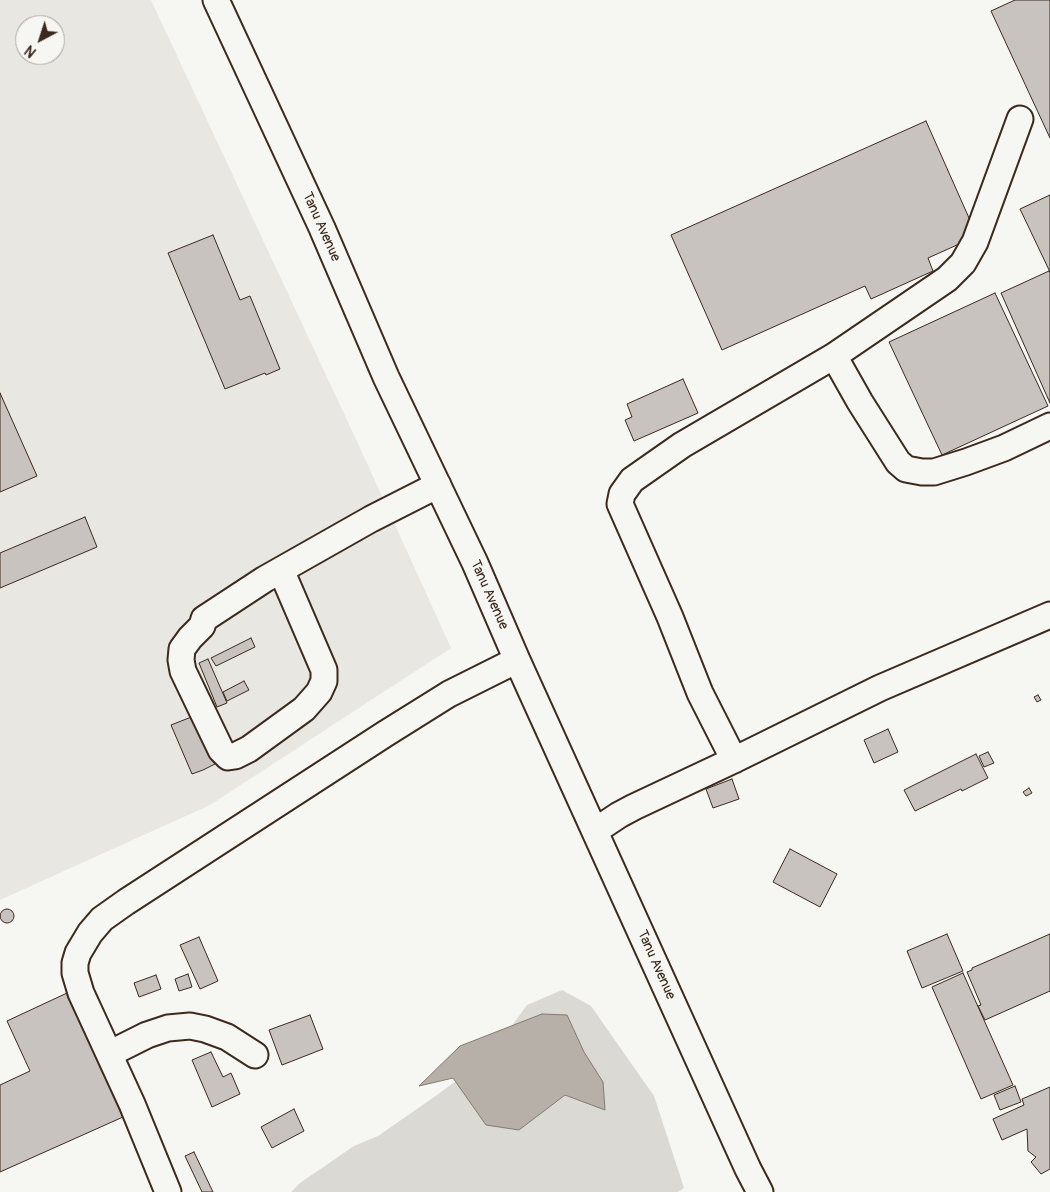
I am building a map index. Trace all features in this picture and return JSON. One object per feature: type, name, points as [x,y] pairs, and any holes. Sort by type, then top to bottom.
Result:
[{"type":"street","name":"Tanu Avenue","points":[[223,2],[386,377],[475,562],[517,660],[748,1170],[760,1192]]},
{"type":"street","points":[[734,760],[700,693],[670,617],[620,504],[625,488],[632,480],[682,445],[834,356],[947,280],[963,263],[975,242],[1020,119]]},
{"type":"street","points":[[834,356],[860,402],[898,462],[906,469],[934,472],[1004,448],[1050,426]]},
{"type":"street","points":[[281,570],[324,670],[324,681],[319,692],[304,709],[248,749],[235,756],[228,757],[221,750],[183,670],[181,660],[182,649],[202,626],[204,619],[281,570],[371,519],[438,485]]},
{"type":"street","points":[[595,831],[634,806],[734,760],[880,688],[1050,615]]},
{"type":"street","points":[[168,1192],[132,1104],[81,993],[74,963],[78,952],[90,933],[102,919],[449,694],[517,660]]},
{"type":"street","points":[[109,1054],[147,1035],[168,1028],[190,1026],[227,1037],[255,1055]]},
{"type":"shaded area","points":[[0,0],[151,0],[451,648],[210,805],[0,900]]},
{"type":"shaded area","points":[[562,990],[591,1006],[654,1096],[684,1188],[678,1192],[291,1192],[300,1183],[354,1146],[378,1136],[490,1056],[527,1005]]},
{"type":"shaded area","points":[[542,1014],[567,1015],[584,1052],[603,1082],[605,1110],[565,1095],[519,1130],[486,1125],[453,1078],[419,1086],[460,1046]]},
{"type":"building","points":[[1015,0],[1050,0],[1050,138],[991,11]]},
{"type":"building","points":[[926,121],[977,236],[928,258],[933,271],[871,299],[865,286],[722,350],[671,235]]},
{"type":"building","points":[[1050,195],[1050,272],[1020,209]]},
{"type":"building","points":[[213,235],[240,300],[250,296],[280,369],[225,389],[168,253]]},
{"type":"building","points":[[1049,271],[1050,273],[1050,403],[1001,293]]},
{"type":"building","points":[[995,293],[1048,406],[942,455],[889,342]]},
{"type":"building","points":[[683,379],[698,413],[634,441],[625,420],[632,417],[627,404]]},
{"type":"building","points":[[0,393],[37,476],[0,492]]},
{"type":"building","points":[[85,517],[97,547],[0,588],[0,553]]},
{"type":"building","points":[[251,638],[255,647],[216,666],[211,658]]},
{"type":"building","points":[[208,659],[227,703],[217,707],[199,663]]},
{"type":"building","points":[[244,681],[249,690],[227,701],[223,692]]},
{"type":"building","points":[[1038,695],[1041,700],[1037,702],[1034,697]]},
{"type":"building","points":[[199,714],[203,735],[215,764],[192,774],[171,725]]},
{"type":"building","points":[[888,729],[898,752],[874,763],[864,740]]},
{"type":"building","points":[[988,752],[994,763],[984,767],[979,756]]},
{"type":"building","points":[[976,754],[988,778],[915,811],[904,790]]},
{"type":"building","points":[[732,779],[739,799],[713,808],[706,789]]},
{"type":"building","points":[[1029,788],[1032,793],[1026,796],[1023,792]]},
{"type":"building","points":[[790,849],[837,874],[820,907],[773,882]]},
{"type":"building","points":[[7,909],[12,911],[14,916],[12,921],[7,923],[2,921],[0,916],[2,911]]},
{"type":"building","points":[[947,934],[963,971],[922,988],[907,951]]},
{"type":"building","points":[[1050,934],[1050,991],[985,1020],[978,1006],[981,1005],[967,972],[972,970],[972,968]]},
{"type":"building","points":[[199,937],[218,981],[200,989],[180,945]]},
{"type":"building","points":[[963,973],[1013,1085],[981,1099],[932,987]]},
{"type":"building","points":[[188,974],[192,987],[179,991],[175,979]]},
{"type":"building","points":[[156,975],[161,989],[139,997],[134,983]]},
{"type":"building","points":[[67,993],[123,1117],[0,1172],[0,1085],[30,1071],[7,1021]]},
{"type":"building","points":[[310,1015],[323,1049],[282,1065],[269,1030]]},
{"type":"building","points":[[211,1052],[223,1077],[231,1073],[240,1094],[212,1107],[192,1060]]},
{"type":"building","points":[[1015,1086],[1021,1102],[1000,1110],[994,1095]]},
{"type":"building","points":[[1050,1087],[1050,1169],[1041,1174],[1031,1162],[1036,1157],[1028,1151],[1027,1129],[1002,1140],[993,1119],[1024,1105],[1022,1099]]},
{"type":"building","points":[[294,1109],[304,1131],[272,1148],[261,1127]]},
{"type":"building","points":[[194,1152],[213,1192],[202,1192],[185,1156]]}]
